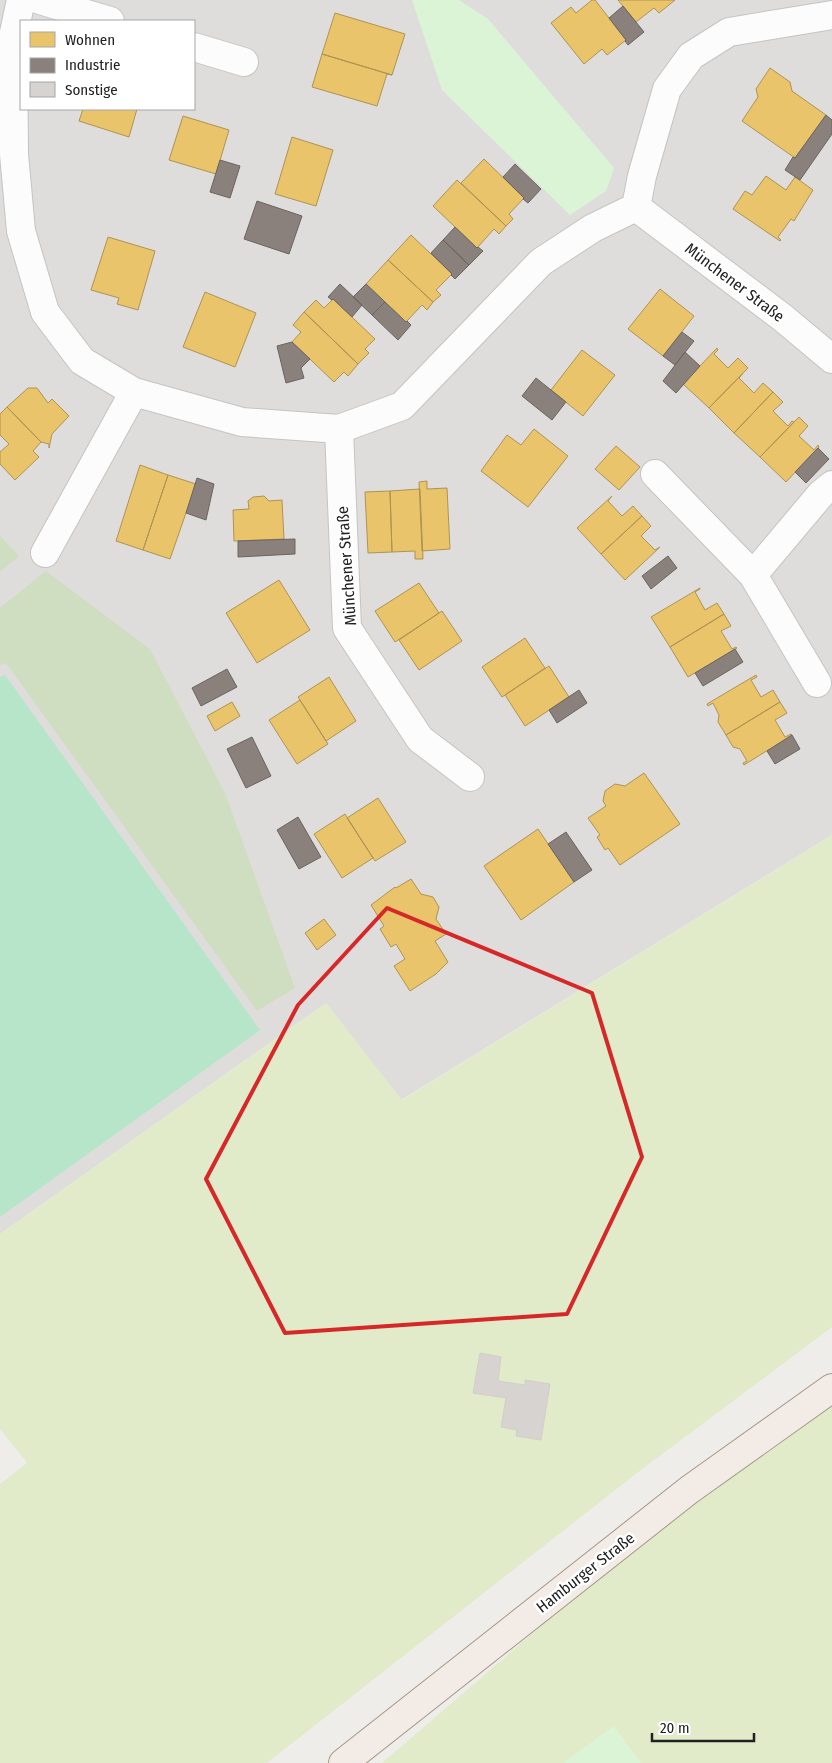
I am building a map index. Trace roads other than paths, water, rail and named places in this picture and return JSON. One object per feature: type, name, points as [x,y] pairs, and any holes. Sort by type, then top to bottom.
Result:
[{"type":"main road","name":"Hamburger Straße","points":[[343,1763],[689,1490],[832,1388]]},
{"type":"street","points":[[21,0],[13,37],[14,154],[21,231],[45,312],[82,361],[134,392],[242,422],[339,429],[402,406],[541,262],[594,228],[636,207],[642,176],[667,89],[691,56],[729,32],[832,15]]},
{"type":"street","points":[[40,0],[107,20]]},
{"type":"street","points":[[195,47],[244,62]]},
{"type":"street","name":"Münchener Straße","points":[[636,207],[783,318],[832,359]]},
{"type":"street","points":[[45,553],[134,392]]},
{"type":"street","name":"Münchener Straße","points":[[339,429],[347,628],[420,739],[470,777]]},
{"type":"street","points":[[655,474],[753,575],[817,684]]},
{"type":"street","points":[[753,575],[821,494],[832,485]]}]
